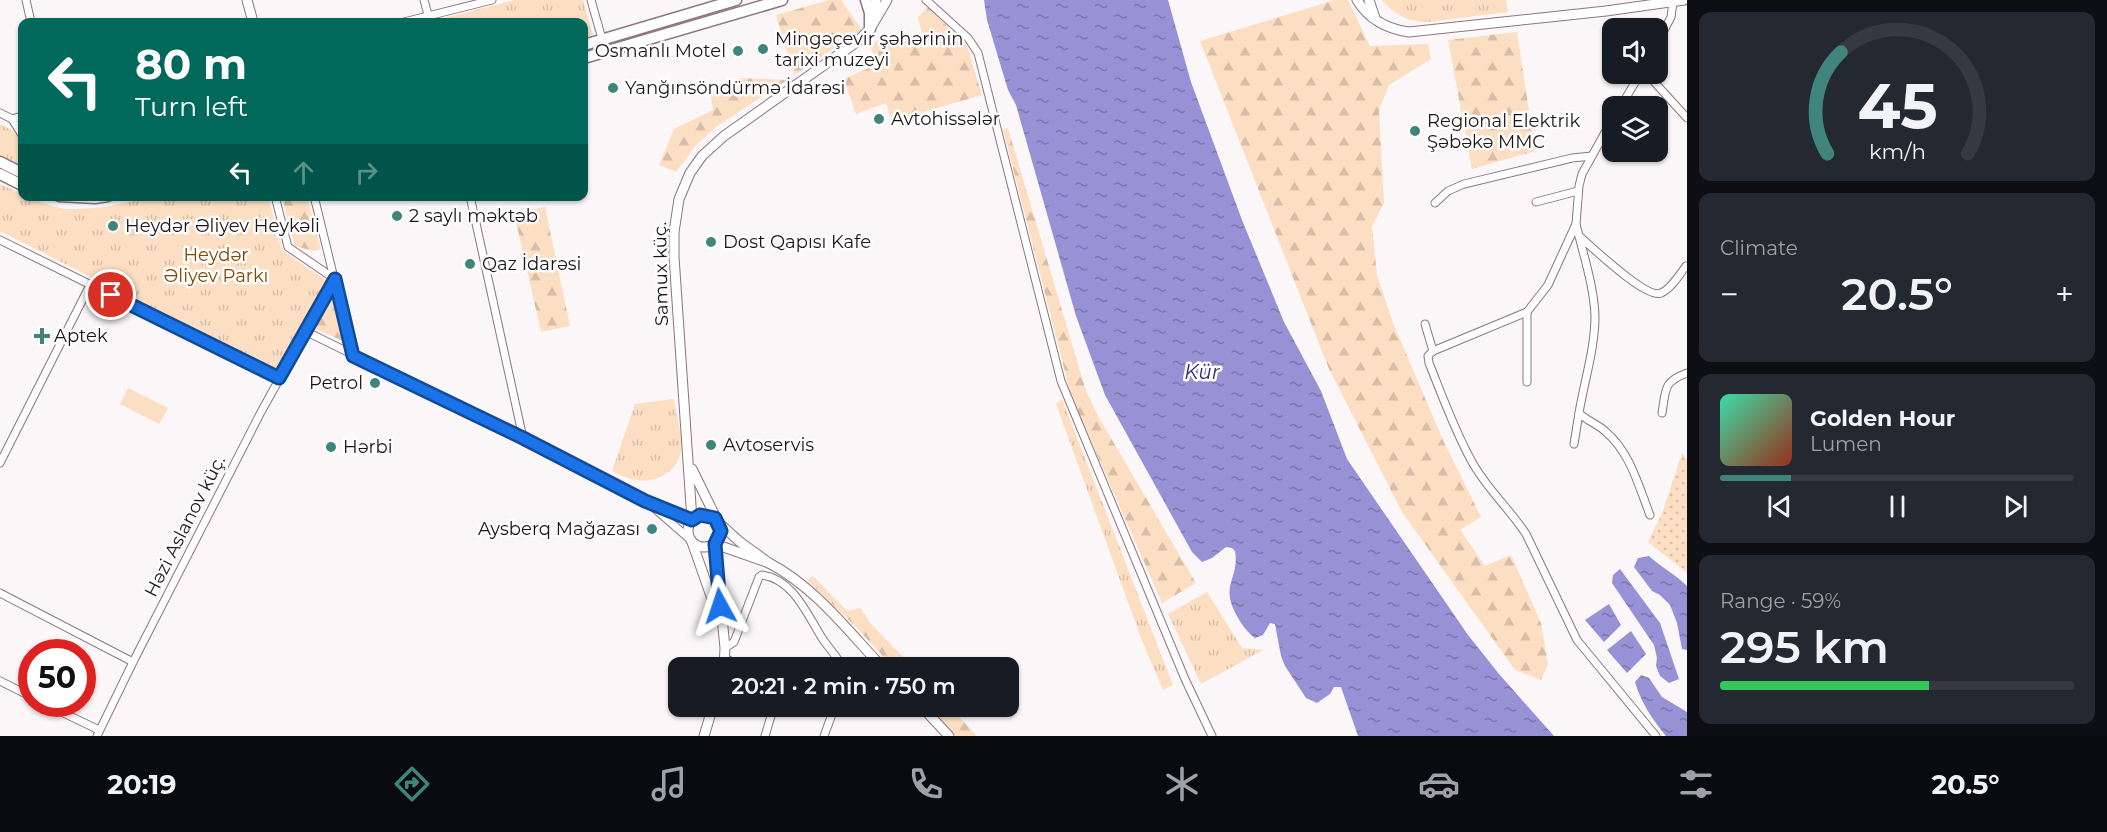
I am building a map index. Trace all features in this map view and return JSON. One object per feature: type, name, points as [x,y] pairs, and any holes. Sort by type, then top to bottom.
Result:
[{"type":"main road","points":[[247,0],[252,18]]},
{"type":"main road","points":[[588,44],[736,0]]},
{"type":"main road","points":[[588,57],[782,0]]},
{"type":"main road","points":[[866,0],[870,13],[870,29]]},
{"type":"main road","points":[[870,29],[875,15],[876,0]]},
{"type":"main road","name":"Samux küç.","points":[[692,520],[678,331],[674,232],[679,199],[685,183],[702,156],[724,136],[858,41],[870,29],[887,0]]},
{"type":"main road","points":[[1357,0],[1376,20],[1391,29],[1409,32],[1684,0]]},
{"type":"main road","points":[[1369,0],[1376,20]]},
{"type":"main road","points":[[0,162],[18,170]]},
{"type":"main road","points":[[0,174],[18,182]]},
{"type":"main road","points":[[689,462],[721,531],[715,544],[724,657]]},
{"type":"main road","points":[[722,627],[688,533],[692,520],[705,515],[715,518],[740,542],[816,596],[874,657]]},
{"type":"main road","points":[[692,541],[700,547],[715,544],[769,563]]},
{"type":"main road","points":[[704,736],[710,717]]},
{"type":"main road","points":[[931,717],[949,736]]},
{"type":"street","points":[[26,0],[30,18]]},
{"type":"street","points":[[424,0],[428,18]]},
{"type":"street","points":[[435,18],[492,0]]},
{"type":"street","points":[[591,0],[602,39]]},
{"type":"street","points":[[926,0],[968,38],[978,53],[1061,381],[1185,679],[1212,736]]},
{"type":"street","points":[[1668,23],[1673,2]]},
{"type":"street","points":[[1656,84],[1687,118]]},
{"type":"street","points":[[0,113],[12,119],[18,129]]},
{"type":"street","points":[[12,119],[18,117]]},
{"type":"street","points":[[1574,444],[1595,316],[1592,292],[1576,224],[1578,191],[1582,174],[1602,138]]},
{"type":"street","points":[[1435,203],[1448,190],[1464,184],[1572,158],[1592,156]]},
{"type":"street","points":[[1536,202],[1578,191]]},
{"type":"street","points":[[276,201],[288,247],[335,279]]},
{"type":"street","points":[[315,201],[353,356]]},
{"type":"street","points":[[471,201],[523,438]]},
{"type":"street","points":[[1576,224],[1548,285],[1527,312],[1432,351],[1428,356],[1429,363],[1470,460],[1526,534],[1577,639],[1656,736]]},
{"type":"street","points":[[1579,236],[1642,288],[1656,295],[1663,293],[1686,266]]},
{"type":"street","points":[[0,240],[279,378]]},
{"type":"street","name":"Həzi Aslanov küç.","points":[[98,733],[279,378],[335,279]]},
{"type":"street","points":[[0,463],[90,285]]},
{"type":"street","points":[[1527,312],[1527,382]]},
{"type":"street","points":[[1425,324],[1432,351]]},
{"type":"street","points":[[305,332],[523,438],[645,501],[692,520]]},
{"type":"street","points":[[1662,413],[1666,386],[1674,378],[1687,373]]},
{"type":"street","points":[[1579,414],[1608,433],[1625,455],[1650,515]]},
{"type":"street","points":[[645,501],[692,541]]},
{"type":"street","points":[[725,648],[734,642],[759,577],[762,575],[768,576],[796,596],[836,657]]},
{"type":"street","points":[[0,593],[133,662]]},
{"type":"street","points":[[0,681],[18,690]]},
{"type":"street","points":[[69,717],[98,733]]},
{"type":"street","points":[[765,736],[771,717]]},
{"type":"street","points":[[824,736],[831,717]]},
{"type":"green space","points":[[515,0],[583,0],[593,35],[588,36],[588,18],[445,18]]},
{"type":"green space","points":[[829,0],[841,0],[862,30],[794,75],[776,15]]},
{"type":"green space","points":[[1335,0],[1348,0],[1370,46],[1428,44],[1431,59],[1389,85],[1379,110],[1384,203],[1372,226],[1377,275],[1393,323],[1443,440],[1481,517],[1460,530],[1485,566],[1511,555],[1541,623],[1548,664],[1541,680],[1515,670],[1402,512],[1329,369],[1200,41]]},
{"type":"green space","points":[[1382,0],[1506,0],[1508,12],[1421,22],[1402,17]]},
{"type":"green space","points":[[928,7],[967,46],[982,95],[892,121],[886,103],[856,114],[844,79],[877,64],[870,46],[888,33],[898,44],[922,34],[918,17]]},
{"type":"green space","points":[[1517,32],[1535,151],[1472,169],[1448,40]]},
{"type":"green space","points":[[739,78],[787,80],[716,127],[696,145],[676,172],[659,165],[674,129],[713,110],[711,97]]},
{"type":"green space","points":[[0,124],[18,137],[18,164],[0,155]]},
{"type":"green space","points":[[1008,128],[1085,388],[1098,416],[1196,583],[1162,603],[1071,395],[1003,129]]},
{"type":"green space","name":"Heydər Əliyev Parkı","points":[[0,184],[18,192],[18,201],[38,201],[64,209],[105,207],[132,201],[269,201],[282,250],[327,281],[276,371],[0,231]]},
{"type":"green space","points":[[283,201],[308,201],[321,249],[314,251],[295,246]]},
{"type":"green space","points":[[545,207],[570,326],[541,332],[514,213]]},
{"type":"green space","points":[[333,298],[343,341],[314,328]]},
{"type":"green space","points":[[128,388],[168,408],[159,424],[120,404]]},
{"type":"green space","points":[[674,399],[681,451],[673,468],[659,478],[651,480],[635,480],[612,471],[635,404]]},
{"type":"green space","points":[[1062,399],[1173,685],[1163,690],[1141,638],[1056,404]]},
{"type":"green space","points":[[1682,453],[1687,460],[1687,573],[1648,542],[1663,511]]},
{"type":"green space","points":[[813,576],[847,611],[860,608],[871,624],[903,657],[884,657],[807,580]]},
{"type":"green space","points":[[1207,592],[1242,648],[1263,650],[1201,684],[1168,614]]},
{"type":"green space","points":[[938,717],[959,717],[977,736],[956,736]]},
{"type":"water","name":"Kür","points":[[984,0],[1168,0],[1191,82],[1242,220],[1284,322],[1321,391],[1347,459],[1468,635],[1554,736],[1358,736],[1341,687],[1334,687],[1330,694],[1317,703],[1306,698],[1285,666],[1275,624],[1270,623],[1263,635],[1255,638],[1245,628],[1237,616],[1230,596],[1236,561],[1235,551],[1226,547],[1212,558],[1202,562],[1192,552],[1105,395],[1076,316],[1016,105],[1008,90],[987,20]]},
{"type":"water","points":[[1649,556],[1687,586],[1687,650],[1682,649],[1677,623],[1670,605],[1652,591],[1634,567],[1638,558]]},
{"type":"water","points":[[1620,569],[1660,623],[1679,679],[1669,683],[1660,676],[1656,666],[1654,645],[1612,583],[1613,575]]},
{"type":"water","points":[[1609,604],[1621,625],[1604,642],[1585,620]]},
{"type":"water","points":[[1631,631],[1646,654],[1627,673],[1607,650]]},
{"type":"water","points":[[1641,675],[1649,678],[1662,697],[1687,712],[1687,736],[1666,736],[1644,704],[1638,690],[1635,682]]},
{"type":"place","name":"Mingəçevir şəhərinin tarixi muzeyi","points":[[763,49]]},
{"type":"place","name":"Osmanlı Motel","points":[[738,51]]},
{"type":"place","name":"Yanğınsöndürmə İdarəsi","points":[[613,88]]},
{"type":"place","name":"Avtohissələr","points":[[879,119]]},
{"type":"place","name":"Regional Elektrik Şəbəkə MMC","points":[[1415,131]]},
{"type":"place","name":"2 saylı məktəb","points":[[397,216]]},
{"type":"place","name":"Heydər Əliyev Heykəli","points":[[113,226]]},
{"type":"place","name":"Dost Qapısı Kafe","points":[[711,242]]},
{"type":"place","name":"Qaz İdarəsi","points":[[470,264]]},
{"type":"place","name":"Aptek","points":[[42,336]]},
{"type":"place","name":"Petrol","points":[[375,383]]},
{"type":"place","name":"Avtoservis","points":[[711,445]]},
{"type":"place","name":"Hərbi","points":[[331,447]]},
{"type":"place","name":"Aysberq Mağazası","points":[[652,529]]},
{"type":"route","points":[[111,295],[279,378],[335,279],[353,356],[523,438],[645,501],[692,520],[700,515],[715,518],[721,531],[715,544],[720,606]]}]
